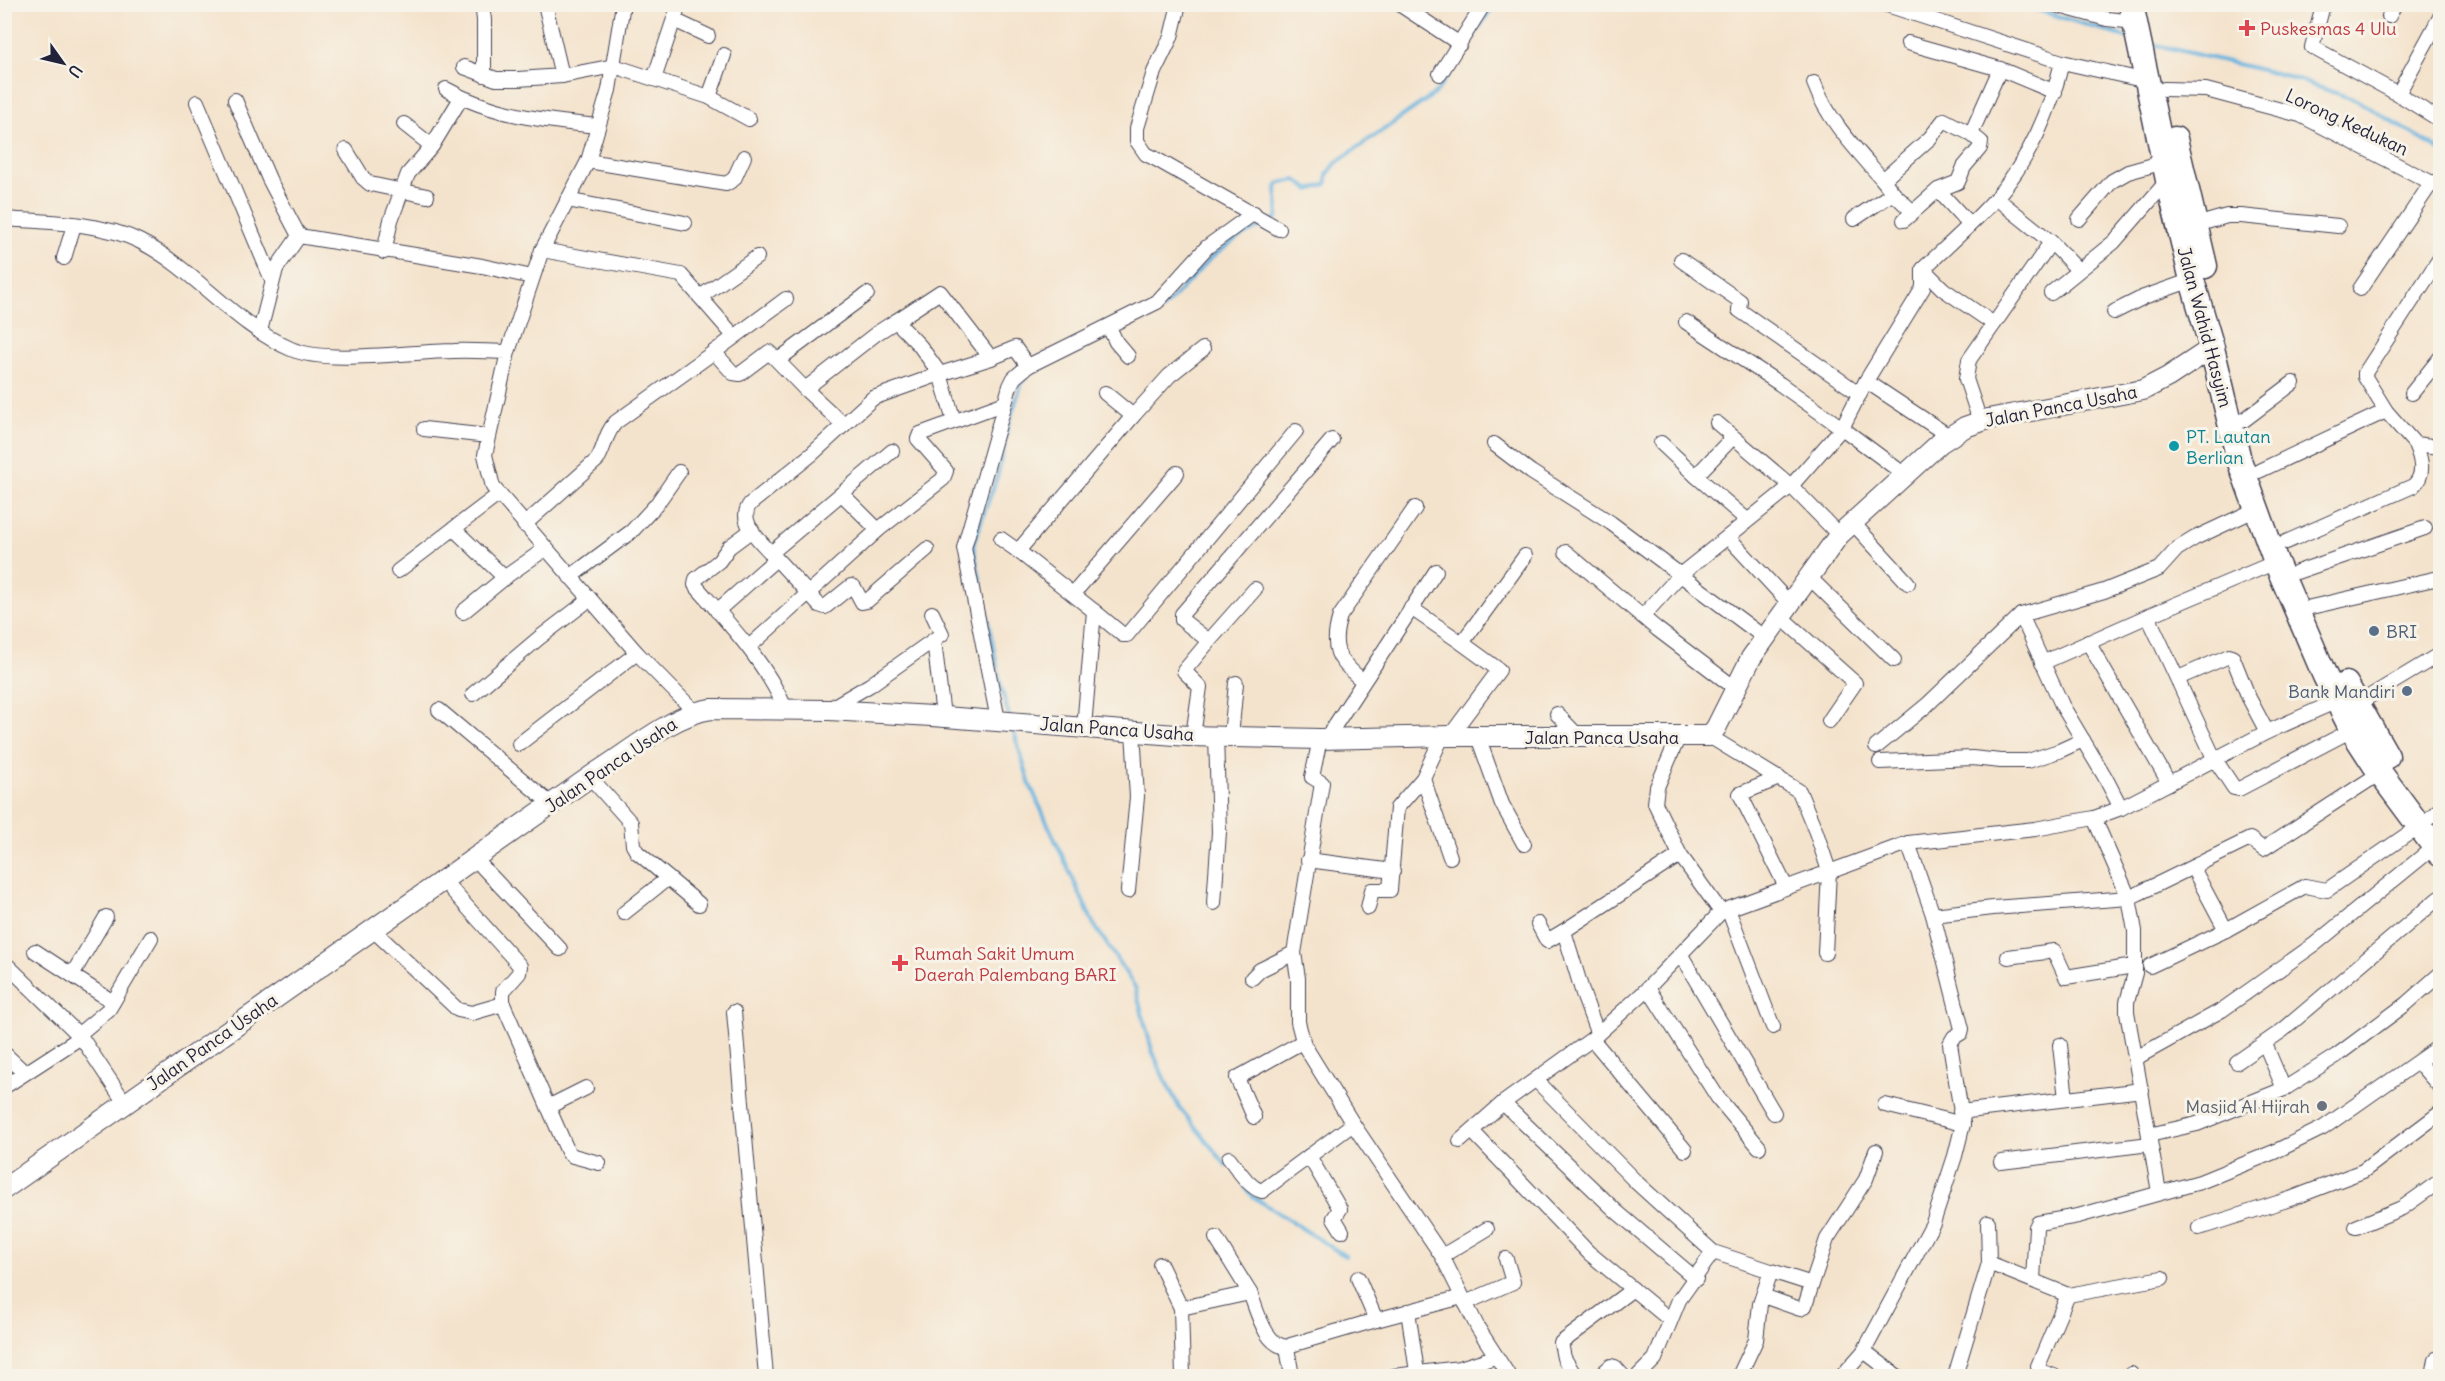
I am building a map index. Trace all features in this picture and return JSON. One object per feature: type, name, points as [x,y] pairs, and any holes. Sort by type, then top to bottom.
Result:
[{"type":"highway","name":"Jalan Wahid Hasyim","points":[[2140,16],[2152,72],[2196,225],[2244,420],[2286,558],[2347,702],[2383,750],[2434,831]]},
{"type":"highway","name":"Jalan Wahid Hasyim","points":[[2152,72],[2166,171],[2192,280],[2212,348],[2239,459],[2257,508],[2286,558],[2338,670],[2352,730],[2380,773],[2434,831]]},
{"type":"street","points":[[482,4],[484,75]]},
{"type":"street","points":[[545,4],[562,76]]},
{"type":"street","points":[[623,4],[614,66],[588,161],[542,250],[508,352],[488,436],[486,466],[498,495],[638,652],[695,712]]},
{"type":"street","points":[[654,79],[679,4]]},
{"type":"street","points":[[1007,721],[964,548],[1014,378],[1028,366],[1112,333],[1157,302],[1207,247],[1268,222],[1146,154],[1137,141],[1137,128],[1151,83],[1171,37],[1179,4]]},
{"type":"street","points":[[1399,4],[1460,44]]},
{"type":"street","points":[[1440,74],[1484,4]]},
{"type":"street","name":"Lorong Kedukan","points":[[1884,4],[2062,62],[2152,72],[2206,90],[2300,115],[2436,185]]},
{"type":"street","points":[[2052,4],[2107,19],[2140,16]]},
{"type":"street","points":[[2317,4],[2322,9],[2311,47],[2398,94],[2440,120]]},
{"type":"street","points":[[2398,94],[2440,17]]},
{"type":"street","points":[[674,20],[708,36]]},
{"type":"street","points":[[1908,43],[2000,69],[2055,92]]},
{"type":"street","points":[[710,98],[724,55]]},
{"type":"street","points":[[1644,616],[1680,575],[1791,486],[1842,428],[1863,388],[1923,288],[1923,269],[1996,198],[2026,152],[2044,119],[2055,92],[2062,62]]},
{"type":"street","points":[[464,68],[484,75],[507,79],[562,76],[614,66],[710,98],[748,119]]},
{"type":"street","points":[[1971,134],[2000,69]]},
{"type":"street","points":[[1814,83],[1821,101],[1833,120],[1883,180],[1908,216],[1938,190],[1958,182],[1964,167],[1980,148],[1980,142],[1971,134],[1944,120],[1930,138],[1883,180]]},
{"type":"street","points":[[446,89],[484,108],[558,122],[598,126]]},
{"type":"street","points":[[384,252],[391,220],[408,174],[432,146],[461,98]]},
{"type":"street","points":[[235,100],[269,179],[299,236]]},
{"type":"street","points":[[198,102],[272,280]]},
{"type":"street","points":[[404,124],[432,146]]},
{"type":"street","points":[[346,150],[366,181],[426,196]]},
{"type":"street","points":[[588,161],[726,184],[734,179],[744,157]]},
{"type":"street","points":[[2079,219],[2112,181],[2128,172],[2166,171]]},
{"type":"street","points":[[2051,293],[2114,242],[2166,171]]},
{"type":"street","points":[[2360,289],[2436,185]]},
{"type":"street","points":[[1938,190],[1969,224]]},
{"type":"street","points":[[1854,219],[1893,193]]},
{"type":"street","points":[[1996,198],[2051,242],[2078,270]]},
{"type":"street","points":[[567,200],[685,223]]},
{"type":"street","points":[[2196,225],[2228,216],[2241,216],[2338,226]]},
{"type":"street","points":[[4,219],[74,225],[120,233],[141,242],[260,331],[290,349],[327,356],[454,351],[508,352]]},
{"type":"street","points":[[64,258],[74,225]]},
{"type":"street","points":[[299,236],[384,252],[482,266],[532,277]]},
{"type":"street","points":[[260,331],[272,280],[282,259],[299,236]]},
{"type":"street","points":[[1980,421],[1968,389],[1966,367],[2051,242]]},
{"type":"street","points":[[542,250],[681,275],[734,336]]},
{"type":"street","points":[[700,297],[757,257]]},
{"type":"street","points":[[2042,663],[2286,558],[2413,486],[2420,479],[2422,472],[2415,444],[2386,411],[2365,377],[2365,373],[2440,258]]},
{"type":"street","points":[[1681,260],[1740,301],[1739,310],[1863,388],[1949,436]]},
{"type":"street","points":[[1923,269],[1943,289],[1994,324]]},
{"type":"street","points":[[2114,312],[2144,297],[2192,280]]},
{"type":"street","points":[[805,388],[877,333],[940,292],[992,358]]},
{"type":"street","points":[[778,360],[867,294]]},
{"type":"street","points":[[524,525],[597,460],[604,449],[606,436],[616,422],[786,299]]},
{"type":"street","points":[[896,321],[920,346],[940,374],[954,421]]},
{"type":"street","points":[[1686,322],[1780,384],[1905,475]]},
{"type":"street","points":[[1112,333],[1128,356]]},
{"type":"street","points":[[927,549],[864,602],[852,586],[828,607],[819,605],[774,556],[752,530],[745,514],[750,504],[873,399],[1015,348],[1028,366]]},
{"type":"street","name":"Jalan Panca Usaha","points":[[4,1189],[590,777],[678,719],[695,712],[711,709],[829,710],[943,716],[1223,737],[1323,739],[1709,736],[1716,728],[1751,658],[1846,529],[1949,436],[1980,421],[2143,390],[2168,377],[2212,348]]},
{"type":"street","points":[[1018,551],[1169,376],[1203,349]]},
{"type":"street","points":[[714,352],[736,374],[742,373],[767,352],[772,353],[844,425]]},
{"type":"street","points":[[2412,393],[2440,358]]},
{"type":"street","points":[[2244,420],[2293,383]]},
{"type":"street","points":[[1106,393],[1133,416]]},
{"type":"street","points":[[749,647],[878,530],[943,479],[946,471],[918,437],[924,432],[1005,403]]},
{"type":"street","points":[[2259,471],[2386,411]]},
{"type":"street","points":[[1717,423],[1908,583]]},
{"type":"street","points":[[424,429],[488,436]]},
{"type":"street","points":[[1001,539],[1123,635],[1127,635],[1296,431]]},
{"type":"street","points":[[1696,476],[1733,437]]},
{"type":"street","points":[[1209,641],[1182,620],[1182,614],[1332,440]]},
{"type":"street","points":[[1661,443],[1747,520]]},
{"type":"street","points":[[1494,444],[1531,472],[1611,523],[1765,638]]},
{"type":"street","points":[[2415,444],[2440,447]]},
{"type":"street","points":[[717,611],[774,556],[892,451]]},
{"type":"street","points":[[570,577],[632,531],[656,505],[679,472]]},
{"type":"street","points":[[1073,594],[1177,473]]},
{"type":"street","points":[[842,494],[878,530]]},
{"type":"street","points":[[398,571],[498,495]]},
{"type":"street","points":[[1363,681],[1347,667],[1340,657],[1335,645],[1335,631],[1340,616],[1415,508]]},
{"type":"street","points":[[1876,747],[1927,705],[2020,615],[2104,591],[2159,568],[2177,549],[2257,508]]},
{"type":"street","points":[[2286,558],[2425,528]]},
{"type":"street","points":[[454,529],[505,578]]},
{"type":"street","points":[[752,530],[729,547],[722,558],[694,582],[749,647],[771,679],[786,710]]},
{"type":"street","points":[[1728,537],[1785,610],[1854,682],[1854,687],[1828,722]]},
{"type":"street","points":[[463,612],[545,549]]},
{"type":"street","points":[[1566,552],[1657,629],[1735,688]]},
{"type":"street","points":[[1462,643],[1525,556]]},
{"type":"street","points":[[1436,571],[1323,739],[1312,777],[1322,783],[1294,953],[1298,978],[1298,1022],[1302,1042],[1353,1124],[1442,1256],[1495,1358],[1509,1377]]},
{"type":"street","points":[[1809,578],[1894,660]]},
{"type":"street","points":[[2311,608],[2434,579],[2440,582]]},
{"type":"street","points":[[1193,736],[1200,687],[1184,671],[1255,589]]},
{"type":"street","points":[[473,694],[539,638],[590,599]]},
{"type":"street","points":[[1368,908],[1372,890],[1390,890],[1397,808],[1423,778],[1446,737],[1499,670],[1411,608]]},
{"type":"street","points":[[1084,727],[1094,611]]},
{"type":"street","points":[[829,710],[870,685],[942,633],[932,613]]},
{"type":"street","points":[[2020,615],[2062,705],[2121,808]]},
{"type":"street","points":[[2148,616],[2214,758],[2233,786],[2239,789],[2352,730]]},
{"type":"street","points":[[934,640],[943,716]]},
{"type":"street","points":[[2088,642],[2169,783]]},
{"type":"street","points":[[519,744],[638,652]]},
{"type":"street","points":[[1460,1141],[1503,1103],[1594,1036],[1648,988],[1725,911],[1908,843],[2035,829],[2094,818],[2121,808],[2267,732],[2347,702],[2440,654]]},
{"type":"street","points":[[2178,678],[2229,656],[2233,658],[2249,698],[2267,732]]},
{"type":"street","points":[[1214,903],[1223,737],[1236,683]]},
{"type":"street","points":[[439,710],[551,804]]},
{"type":"street","points":[[1557,714],[1578,736]]},
{"type":"street","points":[[1128,891],[1137,797],[1133,731]]},
{"type":"street","points":[[1478,736],[1502,804],[1524,844]]},
{"type":"street","points":[[1709,736],[1799,792],[1829,871],[1825,953]]},
{"type":"street","points":[[1678,738],[1656,787],[1655,803],[1680,855],[1725,911],[1773,1027]]},
{"type":"street","points":[[1880,762],[1972,758],[2028,761],[2083,740]]},
{"type":"street","points":[[1933,915],[2129,898],[2250,839],[2260,849],[2263,849],[2380,773]]},
{"type":"street","points":[[590,777],[631,823],[633,845],[637,852],[699,904]]},
{"type":"street","points":[[1423,778],[1450,857]]},
{"type":"street","points":[[1779,778],[1740,794],[1786,887]]},
{"type":"street","points":[[2094,818],[2129,898],[2135,931],[2135,973],[2126,1006],[2159,1192]]},
{"type":"street","points":[[2150,966],[2226,930],[2305,886],[2327,890],[2434,831]]},
{"type":"street","points":[[2136,1058],[2222,1010],[2315,944],[2434,831]]},
{"type":"street","points":[[1842,1377],[1864,1351],[1934,1223],[1955,1156],[1961,1118],[1950,1044],[1962,1029],[1933,915],[1908,843]]},
{"type":"street","points":[[1538,924],[1547,941],[1680,855]]},
{"type":"street","points":[[474,858],[560,949]]},
{"type":"street","points":[[1308,860],[1393,871]]},
{"type":"street","points":[[2193,868],[2226,930]]},
{"type":"street","points":[[624,913],[668,878]]},
{"type":"street","points":[[443,880],[520,966],[519,973],[503,991],[503,1004],[570,1155],[599,1163]]},
{"type":"street","points":[[2237,1062],[2265,1044],[2440,897]]},
{"type":"street","points":[[72,975],[106,917]]},
{"type":"street","points":[[372,929],[458,1011],[472,1013],[503,1004]]},
{"type":"street","points":[[1564,931],[1594,1036],[1684,1150]]},
{"type":"street","points":[[4,1087],[80,1036],[109,1009],[151,938]]},
{"type":"street","points":[[35,951],[113,1002]]},
{"type":"street","points":[[2008,957],[2054,951],[2066,977],[2134,966]]},
{"type":"street","points":[[1252,978],[1260,970],[1294,953]]},
{"type":"street","points":[[1681,955],[1774,1113]]},
{"type":"street","points":[[4,962],[80,1036],[125,1103]]},
{"type":"street","points":[[2001,1162],[2149,1139],[2192,1125],[2284,1089],[2336,1056],[2406,1004],[2440,974]]},
{"type":"street","points":[[1648,988],[1718,1098],[1759,1147]]},
{"type":"street","points":[[734,1012],[766,1377]]},
{"type":"street","points":[[1254,1117],[1237,1078],[1302,1042]]},
{"type":"street","points":[[2265,1044],[2284,1089]]},
{"type":"street","points":[[2060,1045],[2066,1099]]},
{"type":"street","points":[[2033,1280],[2037,1224],[2078,1216],[2200,1182],[2274,1152],[2323,1128],[2419,1063],[2440,1046]]},
{"type":"street","points":[[4,1053],[25,1073]]},
{"type":"street","points":[[2419,1063],[2440,1088]]},
{"type":"street","points":[[1536,1080],[1636,1182],[1713,1252],[1812,1284]]},
{"type":"street","points":[[548,1107],[586,1089]]},
{"type":"street","points":[[1885,1105],[1961,1118],[2066,1099],[2142,1090]]},
{"type":"street","points":[[1503,1103],[1616,1211],[1695,1279]]},
{"type":"street","points":[[2199,1228],[2290,1199],[2363,1171],[2440,1113]]},
{"type":"street","points":[[1229,1158],[1247,1180],[1260,1191],[1353,1124]]},
{"type":"street","points":[[1472,1131],[1589,1254],[1670,1319]]},
{"type":"street","points":[[1763,1296],[1800,1310],[1805,1306],[1827,1239],[1866,1179],[1876,1151]]},
{"type":"street","points":[[1309,1156],[1340,1209],[1334,1218],[1342,1231]]},
{"type":"street","points":[[2356,1227],[2402,1208],[2440,1181]]},
{"type":"street","points":[[1955,1377],[1989,1263],[1988,1222]]},
{"type":"street","points":[[1442,1256],[1487,1229]]},
{"type":"street","points":[[1216,1238],[1250,1293],[1265,1330],[1278,1346],[1288,1347],[1408,1311],[1463,1300],[1513,1282],[1506,1259]]},
{"type":"street","points":[[1641,1376],[1659,1352],[1679,1300],[1713,1252]]},
{"type":"street","points":[[1989,1263],[2068,1295],[2162,1278]]},
{"type":"street","points":[[1160,1264],[1181,1308],[1183,1377]]},
{"type":"street","points":[[1739,1377],[1756,1340],[1763,1296],[1771,1271]]},
{"type":"street","points":[[1358,1278],[1376,1320]]},
{"type":"street","points":[[1575,1377],[1564,1358],[1561,1343],[1633,1289]]},
{"type":"street","points":[[1181,1308],[1250,1293]]},
{"type":"street","points":[[2054,1377],[2039,1371],[2038,1366],[2068,1295]]},
{"type":"street","points":[[1408,1311],[1417,1372]]},
{"type":"street","points":[[1288,1347],[1292,1377]]},
{"type":"street","points":[[1864,1351],[1897,1377]]},
{"type":"street","points":[[1396,1376],[1460,1368],[1495,1358]]},
{"type":"street","points":[[2433,1377],[2436,1359]]},
{"type":"street","points":[[1600,1377],[1602,1372],[1611,1366],[1615,1367],[1623,1377]]},
{"type":"waterway","points":[[1273,220],[1277,218],[1276,189],[1280,183],[1296,180],[1310,190],[1327,184],[1327,175],[1337,162],[1436,93],[1495,4]]},
{"type":"waterway","points":[[2018,4],[2129,38]]},
{"type":"waterway","points":[[2148,43],[2283,75],[2356,100],[2440,150]]},
{"type":"waterway","points":[[1115,330],[1162,310],[1210,259],[1237,238],[1264,225]]},
{"type":"waterway","points":[[1009,716],[1001,687],[973,544],[998,474],[1008,426],[1022,382],[1033,370]]},
{"type":"waterway","points":[[1013,729],[1030,785],[1093,923],[1135,987],[1152,1050],[1163,1076],[1179,1107],[1226,1165]]},
{"type":"waterway","points":[[1245,1187],[1252,1196],[1345,1256]]},
{"type":"place","name":"Puskesmas 4 Ulu","points":[[2247,28]]},
{"type":"place","name":"PT. Lautan Berlian","points":[[2174,446]]},
{"type":"place","name":"BRI","points":[[2374,631]]},
{"type":"place","name":"Bank Mandiri","points":[[2407,691]]},
{"type":"place","name":"Rumah Sakit Umum Daerah Palembang BARI","points":[[900,963]]},
{"type":"place","name":"Masjid Al Hijrah","points":[[2322,1106]]}]
